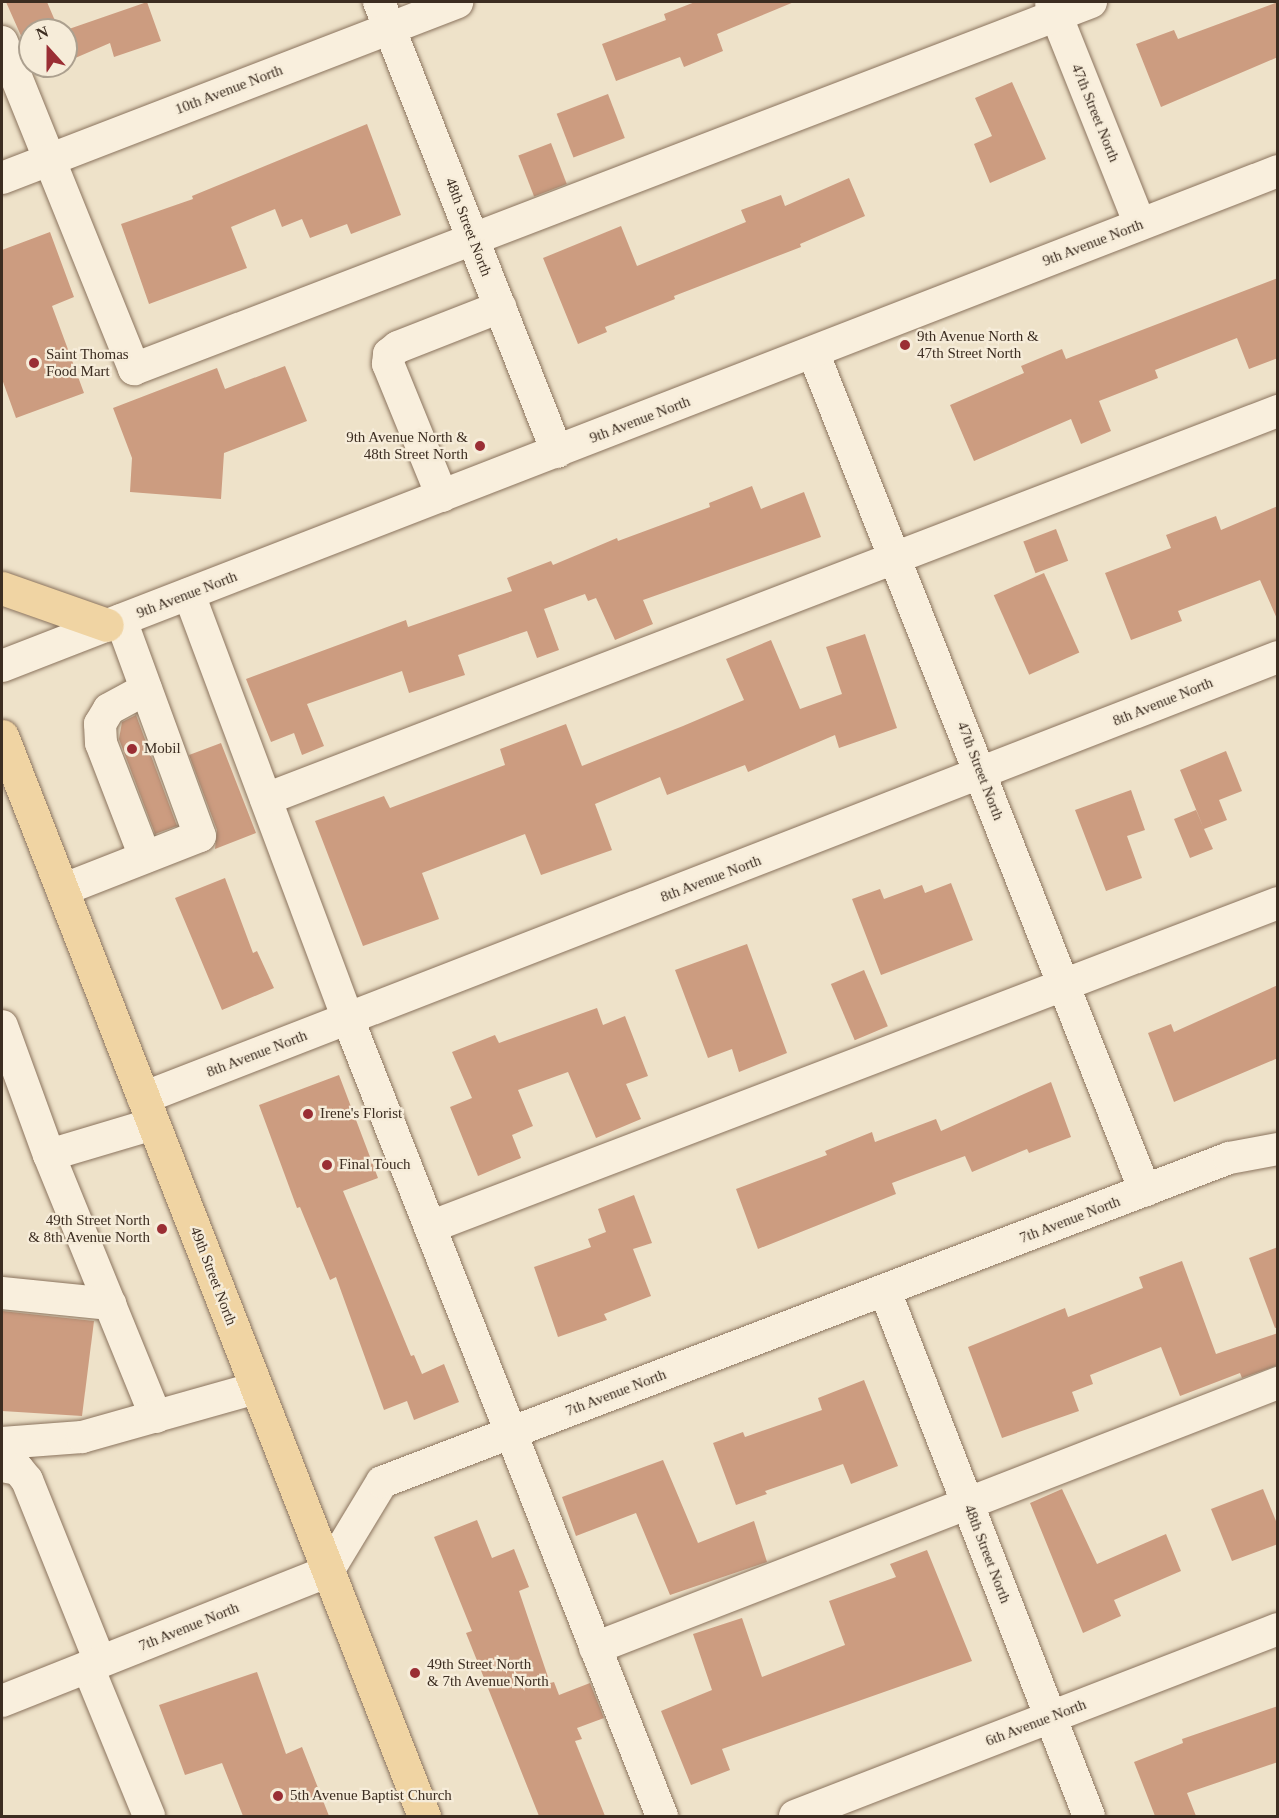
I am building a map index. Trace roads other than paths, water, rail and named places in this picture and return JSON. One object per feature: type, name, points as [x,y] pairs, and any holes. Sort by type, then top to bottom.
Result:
[{"type":"main road","points":[[2,588],[114,622]]},
{"type":"main road","name":"49th Street North","points":[[2,736],[424,1816]]},
{"type":"main road","points":[[2,803],[36,824]]},
{"type":"street","name":"10th Avenue North","points":[[2,178],[384,14],[457,2]]},
{"type":"street","points":[[2,42],[134,369],[473,239],[1054,8],[1091,2]]},
{"type":"street","name":"47th Street North","points":[[1054,8],[1140,224]]},
{"type":"street","name":"48th Street North","points":[[384,14],[557,452]]},
{"type":"street","name":"9th Avenue North","points":[[2,666],[1278,171]]},
{"type":"street","points":[[442,496],[388,364],[389,354],[398,347],[500,308]]},
{"type":"street","name":"47th Street North","points":[[813,352],[1145,1191]]},
{"type":"street","points":[[266,799],[1278,411]]},
{"type":"street","points":[[189,594],[348,1018],[662,1816]]},
{"type":"street","points":[[62,890],[200,836],[146,689],[114,622]]},
{"type":"street","name":"8th Avenue North","points":[[49,1155],[348,1018],[1278,657]]},
{"type":"street","points":[[145,857],[101,743],[100,724],[109,709],[146,689]]},
{"type":"street","points":[[430,1227],[1064,988],[1278,903]]},
{"type":"street","points":[[2,1026],[49,1155],[156,1417]]},
{"type":"street","name":"7th Avenue North","points":[[2,1700],[328,1571],[382,1482],[1229,1158],[1278,1149]]},
{"type":"street","name":"48th Street North","points":[[885,1291],[1089,1816]]},
{"type":"street","points":[[2,1293],[110,1304]]},
{"type":"street","points":[[595,1648],[1278,1383]]},
{"type":"street","points":[[2,1443],[82,1437],[256,1388]]},
{"type":"street","points":[[2,1467],[18,1469],[27,1480],[149,1816]]},
{"type":"street","name":"6th Avenue North","points":[[795,1816],[1278,1629]]},
{"type":"place","name":"9th Avenue North & 47th Street North","points":[[905,345]]},
{"type":"place","name":"Saint Thomas Food Mart","points":[[34,363]]},
{"type":"place","name":"9th Avenue North & 48th Street North","points":[[480,446]]},
{"type":"place","name":"Mobil","points":[[132,749]]},
{"type":"place","name":"Irene's Florist","points":[[308,1114]]},
{"type":"place","name":"Final Touch","points":[[327,1165]]},
{"type":"place","name":"49th Street North & 8th Avenue North","points":[[162,1229]]},
{"type":"place","name":"49th Street North & 7th Avenue North","points":[[415,1673]]},
{"type":"place","name":"5th Avenue Baptist Church","points":[[278,1796]]}]
